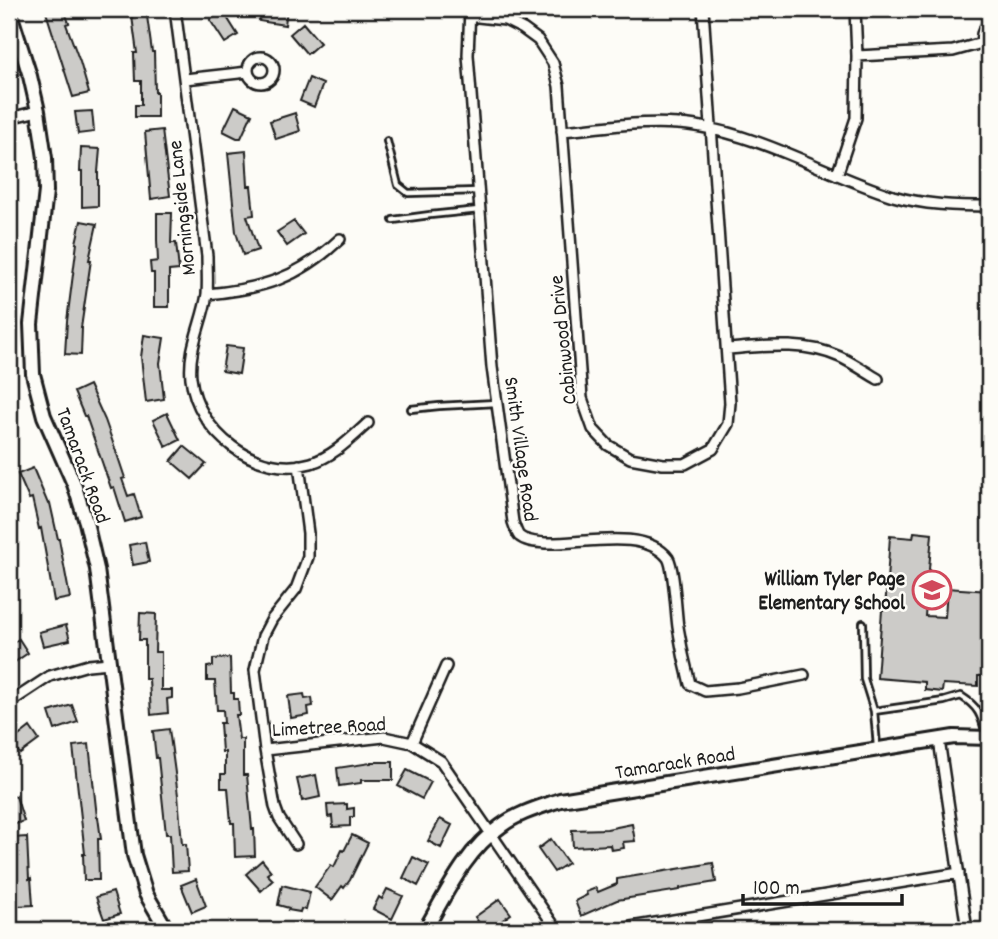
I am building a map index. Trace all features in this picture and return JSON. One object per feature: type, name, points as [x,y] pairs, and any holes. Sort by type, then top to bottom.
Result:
[{"type":"street","name":"Morningside Lane","points":[[175,9],[207,256],[207,294],[192,346],[191,377],[196,401],[209,425],[231,446],[257,460],[286,467],[312,463],[342,447],[368,423]]},
{"type":"street","name":"Cabinwood Drive","points":[[470,13],[505,20],[523,29],[538,40],[553,62],[559,86],[582,398],[593,429],[608,445],[630,458],[663,464],[685,464],[713,449],[728,424],[730,404],[703,9]]},
{"type":"street","points":[[837,175],[856,118],[855,9]]},
{"type":"street","name":"Tamarack Road","points":[[9,10],[30,76],[45,158],[46,191],[31,324],[33,374],[44,416],[74,484],[86,522],[97,569],[134,855],[146,894],[167,930]]},
{"type":"street","name":"Smith Village Road","points":[[470,13],[468,55],[492,367],[513,522],[517,534],[527,541],[541,543],[612,540],[640,542],[657,548],[670,561],[682,658],[690,684],[705,691],[738,688],[804,675]]},
{"type":"street","points":[[989,24],[982,31],[981,37],[982,43],[989,51]]},
{"type":"street","points":[[857,56],[953,51],[982,43]]},
{"type":"street","points":[[185,79],[248,72]]},
{"type":"street","points":[[9,118],[38,111]]},
{"type":"street","points":[[562,131],[650,123],[695,125],[759,142],[895,197],[945,206],[989,206]]},
{"type":"street","points":[[207,294],[238,292],[275,282],[323,256],[340,239]]},
{"type":"street","points":[[727,349],[784,345],[814,348],[842,358],[878,379]]},
{"type":"street","name":"Limetree Road","points":[[299,464],[308,533],[308,557],[296,589],[272,619],[262,636],[258,651],[255,670],[265,750],[384,737],[412,743],[441,761],[557,930]]},
{"type":"street","points":[[9,703],[50,676],[88,665],[109,663]]},
{"type":"street","points":[[412,743],[446,666]]},
{"type":"street","name":"Tamarack Road","points":[[425,930],[468,857],[500,826],[524,813],[560,800],[954,737],[988,738]]},
{"type":"street","points":[[939,740],[967,930]]},
{"type":"street","points":[[265,750],[275,807],[296,844]]},
{"type":"street","points":[[620,930],[959,873]]},
{"type":"lane","points":[[387,141],[398,185],[408,193],[478,191]]},
{"type":"lane","points":[[393,220],[480,210]]},
{"type":"lane","points":[[411,409],[497,403]]},
{"type":"lane","points":[[863,623],[864,680],[874,711],[877,750]]},
{"type":"lane","points":[[874,711],[961,696],[980,711],[988,738]]},
{"type":"building","points":[[45,9],[64,9],[69,23],[66,24],[89,93],[73,97]]},
{"type":"building","points":[[131,9],[146,9],[154,52],[157,117],[135,117],[135,105],[141,105],[141,81],[135,81],[134,53],[137,53]]},
{"type":"building","points":[[261,9],[287,9],[285,25],[259,21]]},
{"type":"building","points":[[223,11],[238,35],[225,43],[210,20]]},
{"type":"building","points":[[303,23],[320,43],[307,54],[290,34]]},
{"type":"building","points":[[309,78],[323,84],[314,107],[300,101]]},
{"type":"building","points":[[235,106],[252,114],[241,138],[223,131]]},
{"type":"building","points":[[92,111],[94,132],[78,134],[75,112]]},
{"type":"building","points":[[295,113],[300,131],[276,139],[270,121]]},
{"type":"building","points":[[162,130],[170,196],[151,199],[145,132]]},
{"type":"building","points":[[81,148],[100,149],[98,206],[82,207]]},
{"type":"building","points":[[246,151],[248,186],[251,186],[254,215],[247,216],[258,250],[243,255],[236,232],[228,153]]},
{"type":"building","points":[[157,213],[172,213],[171,243],[176,243],[179,270],[169,271],[169,307],[154,307],[154,273],[151,273],[150,262],[158,261]]},
{"type":"building","points":[[81,221],[97,224],[89,260],[81,328],[81,355],[65,354],[76,243]]},
{"type":"building","points":[[294,221],[304,234],[287,246],[277,232]]},
{"type":"building","points":[[144,335],[164,338],[160,363],[164,399],[146,402],[141,357]]},
{"type":"building","points":[[226,346],[243,348],[239,374],[222,371]]},
{"type":"building","points":[[89,385],[105,420],[125,478],[122,479],[128,496],[134,494],[141,517],[125,522],[114,487],[111,488],[86,416],[74,392]]},
{"type":"building","points":[[167,413],[180,440],[166,447],[153,420]]},
{"type":"building","points":[[184,446],[206,464],[192,479],[171,461]]},
{"type":"building","points":[[33,468],[48,504],[50,503],[70,598],[54,601],[41,528],[39,529],[32,498],[29,499],[18,474]]},
{"type":"building","points":[[914,532],[932,534],[925,616],[945,617],[947,588],[989,591],[989,665],[986,676],[978,676],[978,686],[943,684],[942,692],[925,690],[925,682],[877,678],[890,536],[913,538]]},
{"type":"building","points":[[145,542],[149,562],[133,565],[129,545]]},
{"type":"building","points":[[140,613],[156,614],[155,652],[161,652],[161,690],[172,690],[172,698],[167,699],[168,713],[151,715],[149,679],[145,679],[145,640],[139,640]]},
{"type":"building","points":[[66,625],[70,640],[43,646],[39,632]]},
{"type":"building","points":[[19,639],[28,653],[9,666],[9,646]]},
{"type":"building","points":[[230,658],[231,693],[234,693],[234,699],[238,699],[239,715],[236,715],[239,739],[243,739],[243,775],[247,775],[255,856],[235,857],[234,823],[231,823],[228,788],[221,788],[221,774],[225,774],[225,752],[222,752],[220,723],[224,723],[223,710],[217,710],[215,681],[207,681],[207,667],[213,666],[213,659]]},
{"type":"building","points":[[304,694],[305,699],[312,698],[313,706],[308,707],[309,715],[291,718],[288,696]]},
{"type":"building","points":[[72,705],[78,722],[55,730],[49,712]]},
{"type":"building","points":[[30,727],[39,740],[20,754],[11,742]]},
{"type":"building","points":[[169,729],[182,844],[186,844],[188,871],[172,872],[170,834],[166,834],[153,731]]},
{"type":"building","points":[[89,744],[101,839],[98,839],[99,880],[84,880],[85,854],[73,746]]},
{"type":"building","points":[[371,762],[393,762],[393,780],[361,780],[361,783],[339,786],[337,768]]},
{"type":"building","points":[[407,770],[431,782],[422,799],[398,786]]},
{"type":"building","points":[[316,775],[320,797],[302,801],[297,779]]},
{"type":"building","points":[[16,796],[24,821],[9,826],[9,798]]},
{"type":"building","points":[[347,804],[347,809],[354,808],[350,826],[333,827],[332,816],[328,817],[327,805]]},
{"type":"building","points":[[440,819],[452,825],[441,848],[428,841]]},
{"type":"building","points":[[632,824],[635,841],[623,842],[624,848],[611,850],[610,845],[573,847],[572,830],[607,829]]},
{"type":"building","points":[[352,835],[368,843],[350,880],[332,900],[315,887],[331,865],[334,867]]},
{"type":"building","points":[[27,837],[33,905],[17,906],[11,838]]},
{"type":"building","points":[[551,839],[568,863],[554,872],[538,849]]},
{"type":"building","points":[[413,857],[429,865],[418,886],[403,878]]},
{"type":"building","points":[[262,860],[271,871],[267,874],[273,880],[261,891],[246,874]]},
{"type":"building","points":[[713,863],[716,882],[617,900],[581,916],[575,901],[587,895],[586,892],[596,888],[598,892],[617,884],[617,879]]},
{"type":"building","points":[[196,879],[206,906],[192,912],[181,885]]},
{"type":"building","points":[[282,885],[310,892],[306,910],[288,910],[289,908],[278,905]]},
{"type":"building","points":[[387,889],[403,896],[392,919],[373,909]]},
{"type":"building","points":[[113,892],[120,914],[104,919],[96,897]]},
{"type":"building","points":[[500,899],[511,914],[490,929],[486,923],[482,927],[475,917]]},
{"type":"place","name":"William Tyler Page Elementary School","points":[[932,590]]}]
